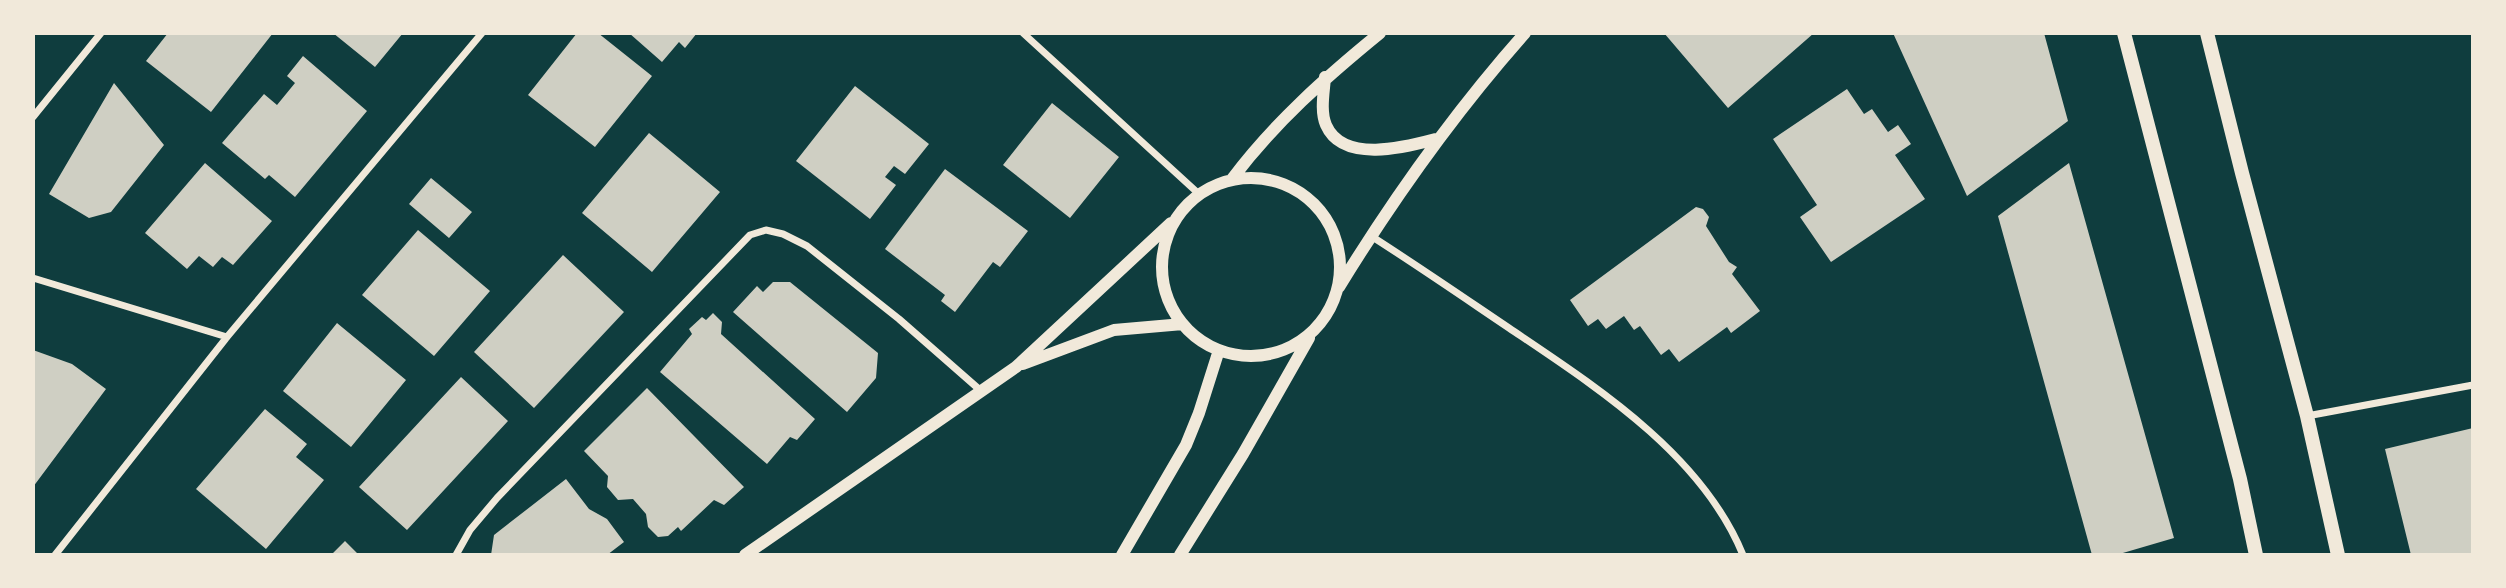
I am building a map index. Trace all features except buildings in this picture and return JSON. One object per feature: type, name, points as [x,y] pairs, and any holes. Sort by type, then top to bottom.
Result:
[{"type":"main road","points":[[2124,33],[2237,466],[2256,555]]},
{"type":"main road","points":[[2207,33],[2308,416],[2339,555]]},
{"type":"street","points":[[33,117],[101,33]]},
{"type":"street","points":[[55,555],[227,337],[482,33]]},
{"type":"street","points":[[1023,33],[1199,194]]},
{"type":"street","points":[[1232,179],[1269,134],[1325,77],[1380,33]]},
{"type":"street","points":[[1180,555],[1312,332],[1328,313],[1337,290],[1370,236],[1436,139],[1481,82],[1525,33]]},
{"type":"street","points":[[1325,77],[1323,111],[1327,127],[1340,141],[1357,148],[1379,149],[1403,148],[1436,139]]},
{"type":"street","points":[[745,555],[1016,367],[1199,194],[1232,179],[1262,178],[1291,186],[1316,205],[1332,230],[1338,250],[1340,260],[1337,290]]},
{"type":"street","points":[[1175,219],[1164,250],[1164,284],[1171,305],[1183,324],[1200,339],[1219,350],[1239,355],[1259,355],[1278,352],[1296,344],[1312,332]]},
{"type":"street","points":[[456,555],[470,530],[497,498],[750,235],[758,232],[766,230],[783,234],[807,246],[899,319],[980,390]]},
{"type":"street","points":[[1370,236],[1581,376],[1647,428],[1698,482],[1735,536],[1743,555]]},
{"type":"street","points":[[33,278],[227,337]]},
{"type":"street","points":[[1016,367],[1114,330],[1183,324]]},
{"type":"street","points":[[1122,555],[1186,445],[1219,350]]},
{"type":"street","points":[[2308,416],[2473,385]]}]
